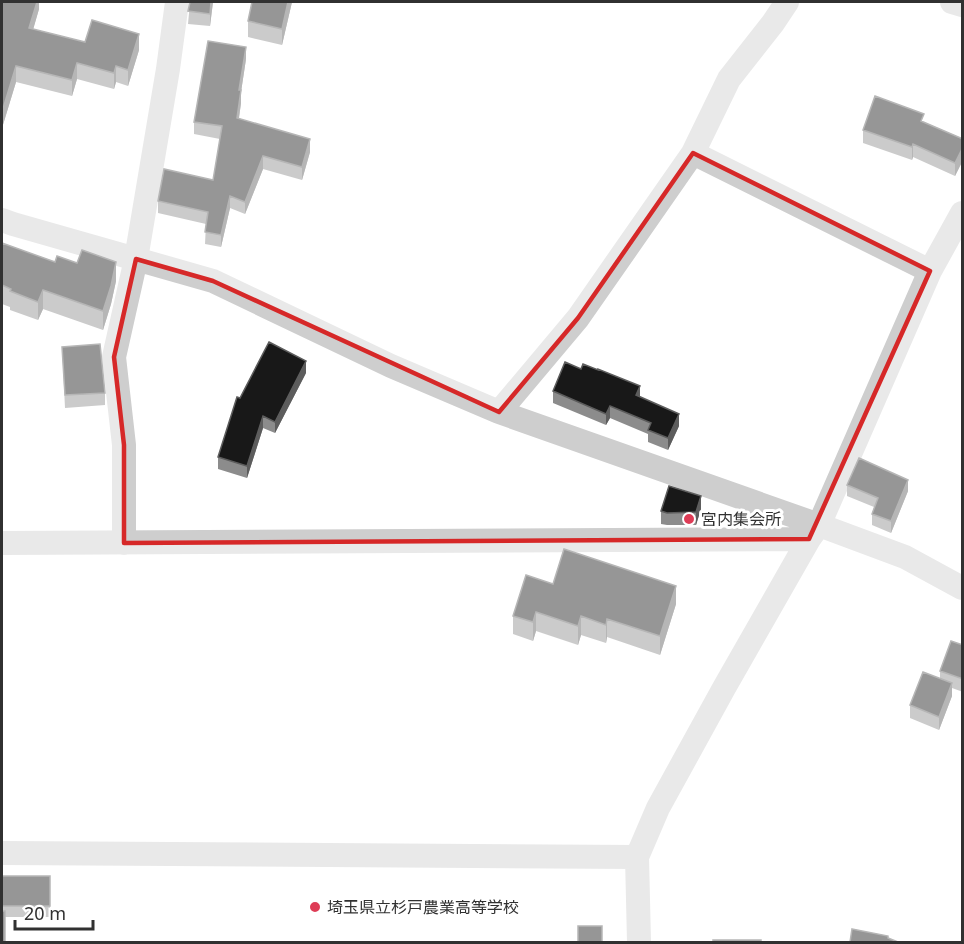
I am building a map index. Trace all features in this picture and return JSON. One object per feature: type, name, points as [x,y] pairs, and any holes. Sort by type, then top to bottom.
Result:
[{"type":"street","points":[[124,543],[124,446],[114,357],[136,259],[177,2]]},
{"type":"street","points":[[500,412],[578,318],[693,153],[729,79],[787,2]]},
{"type":"street","points":[[952,2],[963,5]]},
{"type":"street","points":[[693,153],[930,272]]},
{"type":"street","points":[[639,942],[637,856],[658,808],[814,532],[930,272],[963,213]]},
{"type":"street","points":[[2,220],[213,281],[391,366],[500,412],[814,532],[905,557],[963,588]]},
{"type":"street","points":[[2,543],[814,532]]},
{"type":"street","points":[[2,853],[637,856]]},
{"type":"highlighted area","points":[[693,153],[930,271],[809,539],[124,543],[124,445],[114,357],[136,259],[213,281],[499,412],[578,318]]},
{"type":"building","points":[[2,2],[37,2],[29,28],[85,42],[92,20],[139,34],[128,70],[116,66],[114,73],[77,63],[72,80],[16,66],[2,112]]},
{"type":"building","points":[[190,2],[211,2],[210,14],[188,11]]},
{"type":"building","points":[[252,2],[288,2],[282,29],[248,21]]},
{"type":"building","points":[[208,41],[246,47],[237,118],[310,139],[302,167],[263,156],[245,202],[230,196],[221,235],[205,232],[208,212],[158,201],[164,169],[213,180],[222,126],[194,122]]},
{"type":"building","points":[[875,96],[924,114],[921,121],[963,139],[963,147],[955,163],[913,144],[912,147],[863,130]]},
{"type":"building","points":[[2,243],[55,262],[57,256],[77,263],[82,250],[116,262],[103,311],[43,290],[38,302],[10,291],[11,289],[2,285]]},
{"type":"building","points":[[269,342],[306,361],[275,422],[263,416],[247,466],[218,457],[237,397],[240,398]]},
{"type":"building","points":[[100,344],[105,393],[65,395],[62,347]]},
{"type":"building","points":[[565,362],[581,369],[583,364],[640,386],[636,395],[679,414],[668,438],[648,430],[651,423],[610,406],[606,414],[553,391]]},
{"type":"building","points":[[859,458],[908,480],[891,521],[872,514],[878,498],[847,485]]},
{"type":"building","points":[[669,486],[701,496],[696,512],[667,513],[661,511]]},
{"type":"building","points":[[564,549],[676,586],[660,636],[607,619],[606,625],[581,616],[578,626],[536,612],[533,622],[513,616],[526,575],[553,584]]},
{"type":"building","points":[[951,641],[963,645],[963,679],[940,671]]},
{"type":"building","points":[[923,672],[952,683],[939,717],[910,705]]},
{"type":"building","points":[[2,876],[50,876],[50,906],[2,906]]},
{"type":"building","points":[[2,911],[5,911],[5,942],[2,942]]},
{"type":"building","points":[[578,926],[602,926],[602,942],[578,942]]},
{"type":"building","points":[[852,929],[888,936],[898,942],[850,942]]},
{"type":"building","points":[[713,940],[761,940],[761,942],[713,942]]},
{"type":"place","name":"宮内集会所","points":[[689,519]]},
{"type":"place","name":"埼玉県立杉戸農業高等学校","points":[[315,907]]}]
